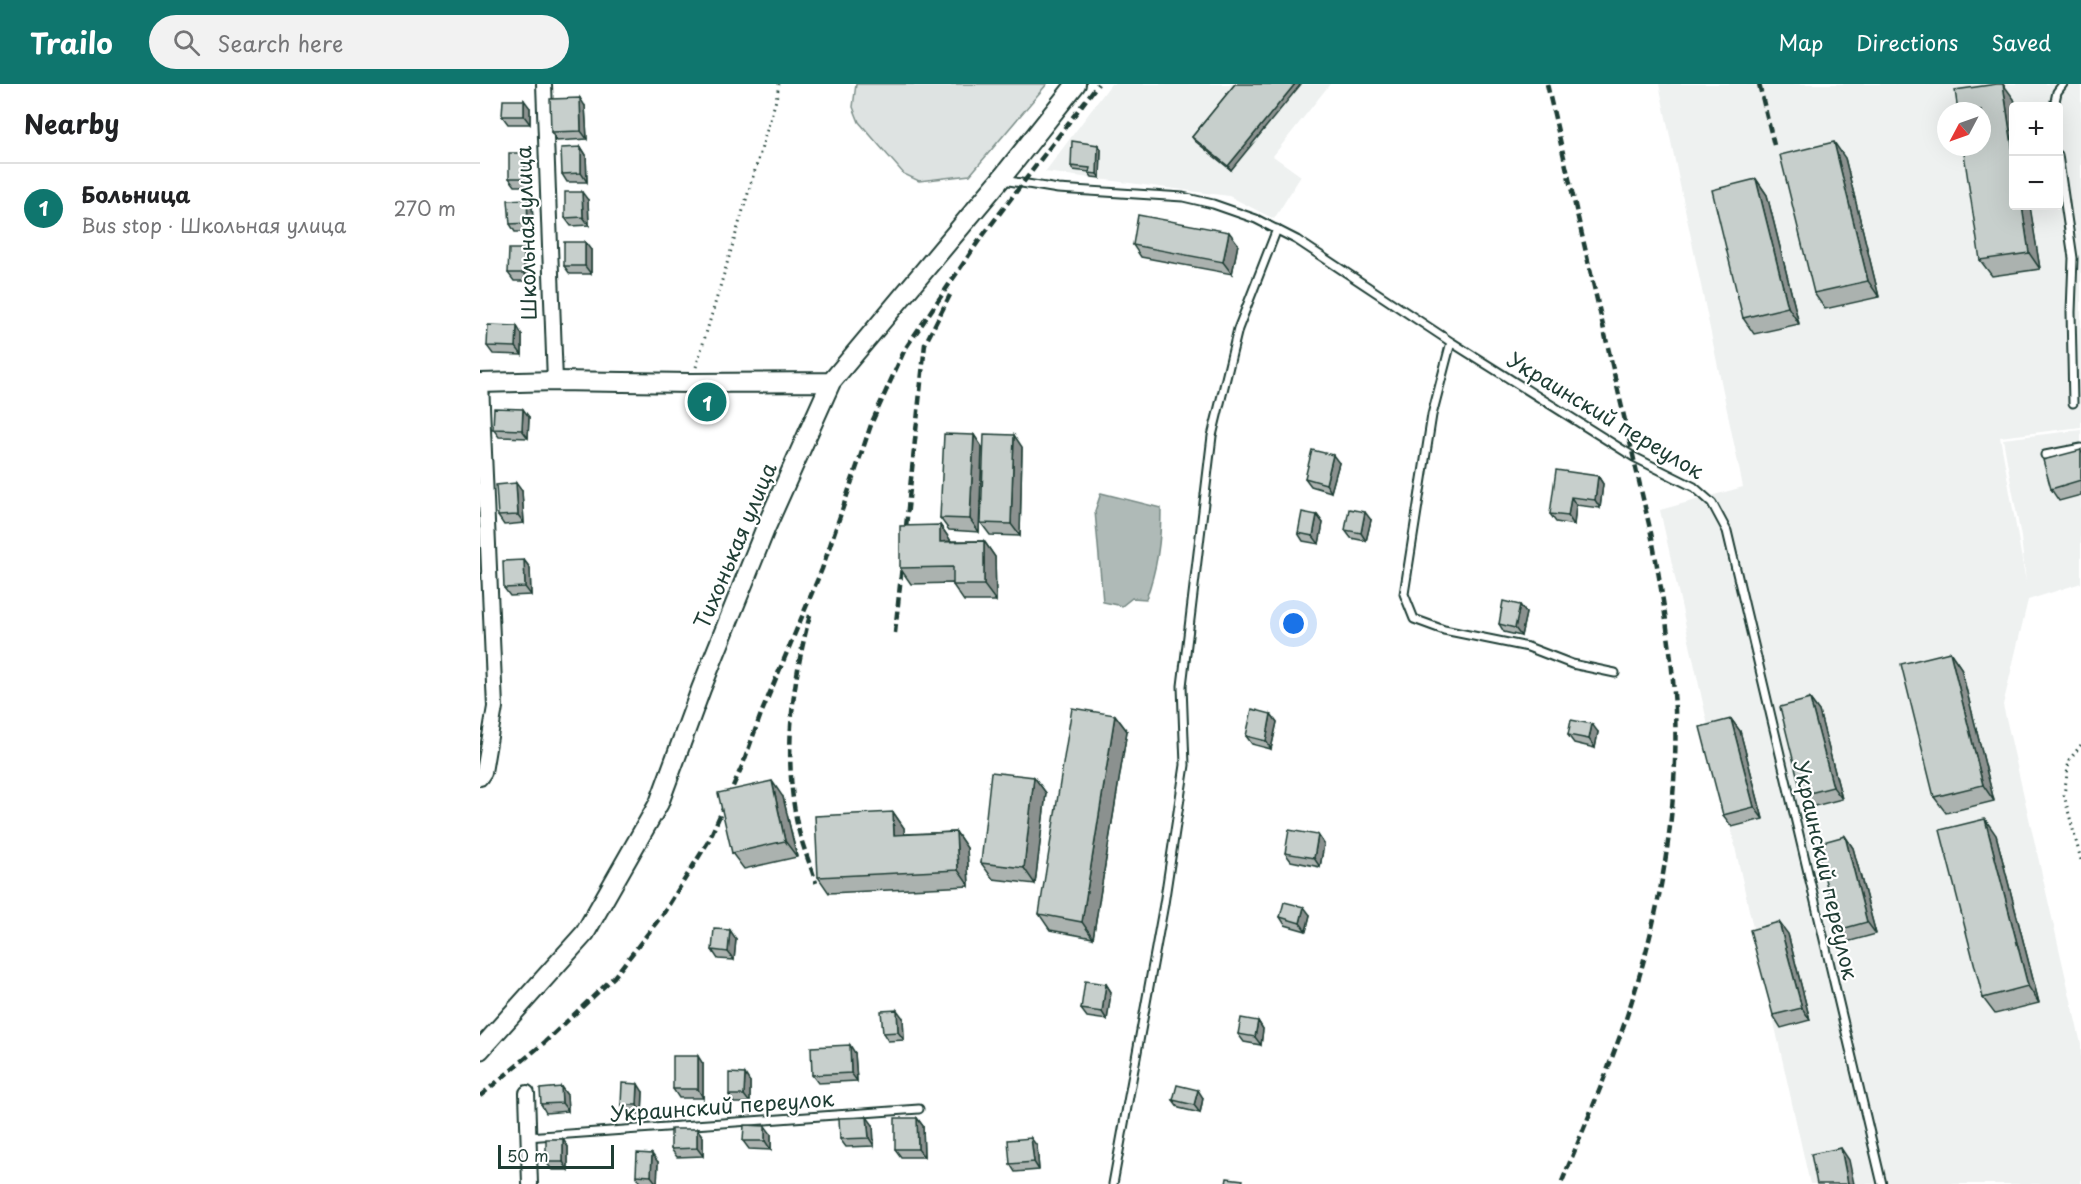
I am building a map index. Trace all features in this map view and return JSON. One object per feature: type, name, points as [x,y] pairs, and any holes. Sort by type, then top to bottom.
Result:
[{"type":"street","name":"Школьная улица","points":[[544,84],[555,381]]},
{"type":"street","name":"Тихонькая улица","points":[[480,1050],[585,933],[659,802],[766,526],[831,381],[1000,180],[1076,84]]},
{"type":"street","points":[[480,778],[484,772],[495,707],[485,619],[481,383],[555,381],[691,384],[831,381]]},
{"type":"street","points":[[527,1094],[530,1184]]},
{"type":"lane","points":[[2055,102],[2057,92],[2063,84]]},
{"type":"lane","points":[[2058,156],[2073,258],[2071,312],[2073,403]]},
{"type":"lane","name":"Украинский переулок","points":[[1000,180],[1058,189],[1183,197],[1236,210],[1297,240],[1451,342],[1634,457],[1694,487],[1712,503],[1727,531],[1882,1184]]},
{"type":"lane","points":[[1113,1184],[1164,904],[1185,765],[1182,686],[1212,436],[1238,328],[1277,229]]},
{"type":"lane","points":[[1451,342],[1432,415],[1404,594],[1414,619],[1444,630],[1528,647],[1572,664],[1615,673]]},
{"type":"lane","points":[[2045,455],[2081,448]]},
{"type":"lane","name":"Украинский переулок","points":[[527,1137],[919,1109]]},
{"type":"path","points":[[691,384],[779,84]]},
{"type":"path","points":[[2081,745],[2069,760],[2064,795],[2081,860]]},
{"type":"shaded area","points":[[856,84],[1047,84],[970,175],[919,181],[904,174],[859,122],[853,107]]},
{"type":"shaded area","points":[[1111,84],[1330,84],[1273,156],[1301,176],[1274,219],[1229,196],[1045,172]]},
{"type":"shaded area","points":[[1659,84],[2081,84],[2081,427],[2000,437],[2026,582],[2021,537],[2003,439],[2081,430],[2081,583],[2028,600],[2003,705],[2081,1044],[2081,1184],[1810,1184],[1660,510],[1743,487]]},
{"type":"shaded area","points":[[1101,493],[1161,508],[1158,555],[1146,599],[1132,598],[1122,606],[1103,602],[1095,511]]},
{"type":"building","points":[[1235,84],[1295,84],[1228,166],[1192,137]]},
{"type":"building","points":[[2003,84],[2009,125],[2009,210],[2023,210],[2029,253],[1980,260],[1964,156],[1991,156],[1991,102],[1957,102],[1955,90]]},
{"type":"building","points":[[580,98],[581,131],[551,132],[550,99]]},
{"type":"building","points":[[503,100],[524,100],[524,116],[502,116]]},
{"type":"building","points":[[1072,141],[1098,145],[1097,174],[1089,173],[1090,168],[1071,166]]},
{"type":"building","points":[[1834,142],[1868,281],[1814,293],[1780,155]]},
{"type":"building","points":[[581,147],[581,173],[562,174],[561,148]]},
{"type":"building","points":[[509,153],[525,153],[525,178],[509,178]]},
{"type":"building","points":[[1756,179],[1788,307],[1743,318],[1712,190]]},
{"type":"building","points":[[565,192],[582,192],[583,217],[565,218]]},
{"type":"building","points":[[527,199],[528,223],[510,224],[508,200]]},
{"type":"building","points":[[1138,215],[1229,232],[1223,262],[1133,245]]},
{"type":"building","points":[[564,242],[585,242],[585,266],[564,266]]},
{"type":"building","points":[[509,249],[524,249],[524,273],[508,273]]},
{"type":"building","points":[[488,325],[517,326],[516,347],[487,346]]},
{"type":"building","points":[[494,408],[523,409],[522,430],[493,429]]},
{"type":"building","points":[[944,434],[974,435],[970,519],[940,518]]},
{"type":"building","points":[[984,434],[1014,435],[1011,524],[981,523]]},
{"type":"building","points":[[1312,450],[1333,455],[1326,484],[1305,478]]},
{"type":"building","points":[[2081,450],[2081,480],[2051,489],[2043,460]]},
{"type":"building","points":[[1556,470],[1598,476],[1595,500],[1571,497],[1568,516],[1550,514]]},
{"type":"building","points":[[516,483],[518,515],[498,516],[496,485]]},
{"type":"building","points":[[1349,509],[1365,512],[1361,533],[1345,530]]},
{"type":"building","points":[[1302,512],[1317,515],[1313,536],[1298,533]]},
{"type":"building","points":[[940,525],[940,542],[984,541],[984,585],[953,585],[953,567],[900,568],[900,526]]},
{"type":"building","points":[[524,560],[525,587],[504,588],[503,561]]},
{"type":"building","points":[[1503,601],[1520,605],[1515,628],[1499,624]]},
{"type":"building","points":[[1950,652],[1983,785],[1934,797],[1901,664]]},
{"type":"building","points":[[1810,699],[1833,787],[1802,795],[1780,707]]},
{"type":"building","points":[[1072,708],[1115,715],[1082,922],[1039,914]]},
{"type":"building","points":[[1252,709],[1271,714],[1266,741],[1246,736]]},
{"type":"building","points":[[1731,719],[1754,807],[1723,815],[1700,727]]},
{"type":"building","points":[[1571,720],[1592,724],[1589,739],[1568,735]]},
{"type":"building","points":[[991,772],[1034,777],[1024,868],[981,863]]},
{"type":"building","points":[[772,781],[785,841],[732,853],[718,793]]},
{"type":"building","points":[[893,812],[894,835],[956,832],[958,870],[818,877],[815,816]]},
{"type":"building","points":[[1985,819],[2028,986],[1983,998],[1940,830]]},
{"type":"building","points":[[1289,830],[1318,835],[1314,858],[1285,853]]},
{"type":"building","points":[[1845,836],[1867,922],[1838,930],[1816,844]]},
{"type":"building","points":[[1284,902],[1304,907],[1300,923],[1280,917]]},
{"type":"building","points":[[1779,922],[1802,1008],[1773,1015],[1750,930]]},
{"type":"building","points":[[714,929],[730,930],[728,952],[712,950]]},
{"type":"building","points":[[1085,981],[1106,984],[1102,1012],[1081,1009]]},
{"type":"building","points":[[897,1010],[898,1032],[883,1033],[881,1011]]},
{"type":"building","points":[[1241,1018],[1258,1021],[1255,1037],[1238,1034]]},
{"type":"building","points":[[850,1045],[851,1073],[812,1075],[811,1047]]},
{"type":"building","points":[[673,1056],[698,1056],[698,1089],[673,1089]]},
{"type":"building","points":[[729,1073],[745,1074],[744,1095],[729,1095]]},
{"type":"building","points":[[622,1083],[638,1084],[637,1105],[621,1105]]},
{"type":"building","points":[[1177,1085],[1198,1090],[1194,1105],[1173,1100]]},
{"type":"building","points":[[561,1087],[562,1103],[541,1104],[540,1089]]},
{"type":"building","points":[[867,1117],[869,1138],[840,1139],[839,1118]]},
{"type":"building","points":[[895,1118],[917,1118],[918,1149],[895,1149]]},
{"type":"building","points":[[744,1125],[765,1126],[765,1141],[743,1141]]},
{"type":"building","points":[[671,1129],[697,1129],[697,1148],[671,1149]]},
{"type":"building","points":[[1031,1138],[1034,1162],[1010,1164],[1008,1140]]},
{"type":"building","points":[[546,1139],[563,1139],[563,1162],[546,1162]]},
{"type":"building","points":[[1841,1148],[1848,1184],[1817,1184],[1811,1154]]},
{"type":"building","points":[[637,1153],[652,1154],[651,1176],[636,1175]]},
{"type":"building","points":[[1227,1178],[1243,1180],[1242,1184],[1226,1184]]},
{"type":"railway","points":[[480,1096],[545,1042],[614,977],[663,914],[708,842],[743,764],[761,714],[822,569],[872,422],[905,349],[978,242],[1098,84]]},
{"type":"railway","points":[[1547,84],[1651,533],[1666,621],[1675,709],[1673,792],[1663,875],[1655,916],[1645,957],[1620,1036],[1561,1184]]},
{"type":"railway","points":[[1759,84],[1774,145]]},
{"type":"railway","points":[[895,633],[925,344],[950,295]]},
{"type":"railway","points":[[810,615],[795,688],[790,763],[796,821],[816,883]]},
{"type":"place","name":"Больница","points":[[707,402]]}]
